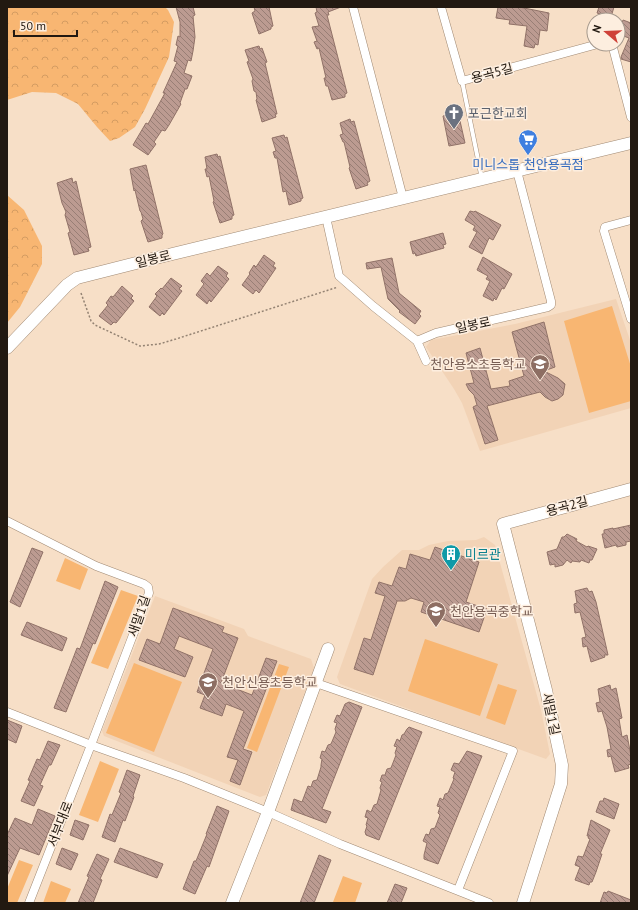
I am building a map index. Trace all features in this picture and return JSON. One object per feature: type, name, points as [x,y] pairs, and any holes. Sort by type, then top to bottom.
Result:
[{"type":"street","points":[[353,7],[403,198]]},
{"type":"street","name":"용곡5길","points":[[441,7],[462,81],[586,47]]},
{"type":"street","points":[[614,52],[631,117]]},
{"type":"street","name":"일봉로","points":[[7,348],[67,284],[77,278],[631,143]]},
{"type":"street","name":"일봉로","points":[[417,340],[436,333],[500,319],[551,305],[517,171]]},
{"type":"street","points":[[326,217],[339,276],[417,340],[426,361]]},
{"type":"street","points":[[631,220],[605,227],[604,231],[631,319]]},
{"type":"street","name":"용곡2길","points":[[503,524],[631,489]]},
{"type":"street","name":"새말1길","points":[[7,521],[96,566],[144,584],[148,587],[149,593],[91,745]]},
{"type":"street","name":"새말1길","points":[[503,524],[546,690],[562,766],[560,784],[523,903]]},
{"type":"street","points":[[232,903],[268,812],[328,649]]},
{"type":"street","points":[[316,683],[513,751],[458,890]]},
{"type":"street","points":[[7,712],[91,745],[184,778],[268,812],[340,844],[489,903]]},
{"type":"street","name":"서부대로","points":[[29,903],[91,745]]},
{"type":"lane","points":[[462,81],[482,179]]},
{"type":"path","points":[[81,293],[91,321],[95,325],[140,346],[159,344],[176,339],[347,284]]},
{"type":"shaded area","name":"천안용소초등학교","points":[[616,299],[631,343],[631,408],[480,451],[462,403],[426,347],[431,340],[515,324]]},
{"type":"shaded area","name":"천안용곡중학교","points":[[484,537],[495,545],[541,710],[550,754],[546,759],[340,684],[337,677],[372,579],[383,567],[402,550],[419,550],[429,545],[448,541],[476,540]]},
{"type":"shaded area","name":"천안신용초등학교","points":[[155,596],[244,629],[248,636],[311,659],[314,668],[266,795],[260,797],[104,736],[102,731]]},
{"type":"green space","points":[[7,7],[165,7],[174,22],[169,57],[135,127],[119,138],[110,141],[78,104],[56,93],[32,92],[7,100]]},
{"type":"green space","points":[[7,195],[24,210],[42,246],[42,264],[20,307],[7,323]]},
{"type":"green space","points":[[612,306],[631,367],[631,401],[589,413],[564,321]]},
{"type":"green space","points":[[65,558],[88,569],[80,590],[56,581]]},
{"type":"green space","points":[[121,590],[138,596],[108,669],[91,663]]},
{"type":"green space","points":[[425,639],[498,664],[480,716],[408,691]]},
{"type":"green space","points":[[134,663],[182,682],[154,752],[106,733]]},
{"type":"green space","points":[[279,664],[289,667],[257,752],[247,748]]},
{"type":"green space","points":[[498,684],[517,690],[505,725],[486,718]]},
{"type":"green space","points":[[100,761],[119,769],[98,822],[79,815]]},
{"type":"green space","points":[[19,860],[33,865],[17,903],[7,903],[7,889]]},
{"type":"green space","points":[[343,876],[362,883],[355,903],[333,902]]},
{"type":"green space","points":[[51,881],[71,889],[65,903],[43,903]]},
{"type":"building","points":[[176,7],[193,7],[195,15],[193,16],[195,37],[193,51],[191,61],[188,60],[184,73],[192,76],[187,89],[185,89],[180,103],[181,104],[165,131],[162,130],[154,142],[156,144],[148,155],[133,145],[146,123],[148,124],[165,93],[163,93],[177,62],[174,61],[178,46],[176,45],[178,36],[180,37],[180,22]]},
{"type":"building","points":[[254,7],[269,7],[273,26],[271,29],[259,34],[252,13],[255,11]]},
{"type":"building","points":[[316,7],[341,7],[328,12],[329,15],[327,15],[347,93],[345,94],[345,97],[332,100],[328,86],[326,86],[324,78],[326,78],[319,48],[317,49],[314,42],[317,41],[312,27],[319,26],[315,13],[317,12]]},
{"type":"building","points":[[498,7],[519,7],[549,13],[547,31],[540,30],[538,45],[535,44],[534,48],[524,46],[527,26],[509,24],[510,20],[496,18]]},
{"type":"building","points":[[599,7],[614,7],[612,12],[597,12]]},
{"type":"building","points":[[626,21],[631,23],[631,62],[621,59],[623,52],[626,52],[626,45],[629,38],[626,37]]},
{"type":"building","points":[[259,46],[260,49],[262,48],[267,62],[265,63],[277,114],[275,114],[276,117],[262,122],[256,100],[256,92],[254,91],[253,79],[247,62],[249,61],[245,50]]},
{"type":"building","points":[[458,112],[465,143],[449,146],[443,116]]},
{"type":"building","points":[[350,119],[351,122],[354,121],[370,181],[367,183],[368,185],[356,189],[349,168],[344,142],[340,135],[343,134],[340,123]]},
{"type":"building","points":[[284,135],[285,138],[287,137],[303,198],[301,201],[289,205],[286,191],[283,192],[277,158],[275,158],[273,152],[276,151],[272,138]]},
{"type":"building","points":[[217,154],[218,157],[220,156],[234,215],[232,216],[232,219],[220,223],[213,202],[209,176],[207,177],[205,169],[207,169],[205,157]]},
{"type":"building","points":[[146,165],[163,234],[162,238],[148,242],[141,221],[143,219],[135,190],[134,191],[130,169]]},
{"type":"building","points":[[72,178],[73,183],[76,181],[91,247],[88,248],[89,251],[74,255],[68,233],[70,232],[65,215],[66,212],[57,183]]},
{"type":"building","points":[[470,211],[475,211],[501,225],[493,240],[489,238],[482,254],[469,247],[477,232],[473,230],[475,226],[465,220]]},
{"type":"building","points":[[443,233],[446,244],[443,245],[444,248],[416,256],[415,253],[413,254],[410,242]]},
{"type":"building","points":[[264,255],[275,263],[273,266],[276,268],[259,293],[256,290],[253,294],[242,285],[250,274],[249,273],[254,265],[256,267]]},
{"type":"building","points":[[483,257],[512,274],[504,289],[502,288],[496,300],[494,298],[493,301],[483,296],[490,281],[486,279],[488,276],[477,270]]},
{"type":"building","points":[[392,258],[399,293],[421,311],[419,314],[421,316],[415,324],[399,312],[400,311],[388,299],[381,267],[367,269],[366,263]]},
{"type":"building","points":[[218,266],[228,273],[226,276],[229,279],[211,302],[209,300],[207,304],[196,295],[204,284],[201,281],[207,273],[210,276]]},
{"type":"building","points":[[171,278],[182,286],[179,289],[182,291],[164,315],[162,313],[160,316],[149,307],[157,296],[155,294],[161,288],[162,289]]},
{"type":"building","points":[[122,286],[133,296],[131,298],[134,301],[116,323],[114,322],[111,325],[99,316],[108,305],[106,303],[111,296],[113,297]]},
{"type":"building","points":[[544,322],[555,367],[544,371],[558,378],[565,384],[563,395],[552,401],[540,392],[487,406],[498,440],[485,444],[473,407],[477,405],[474,395],[466,384],[474,383],[466,353],[480,348],[491,389],[510,386],[509,381],[524,376],[512,332]]},
{"type":"building","points":[[631,525],[631,541],[626,542],[626,545],[617,547],[616,545],[605,548],[602,534],[604,534],[604,530]]},
{"type":"building","points":[[567,534],[577,539],[576,541],[587,547],[597,549],[589,563],[581,560],[580,562],[572,561],[571,563],[567,560],[563,565],[555,567],[555,564],[550,565],[547,552],[557,549],[562,537]]},
{"type":"building","points":[[435,547],[479,562],[466,602],[487,609],[479,632],[421,612],[424,602],[411,598],[405,601],[397,601],[373,675],[354,669],[364,638],[371,640],[385,596],[375,593],[379,582],[392,586],[399,567],[406,569],[410,554],[430,560]]},
{"type":"building","points":[[32,548],[43,552],[20,607],[10,602]]},
{"type":"building","points":[[105,581],[118,587],[95,644],[93,643],[66,712],[54,708],[77,648],[80,649]]},
{"type":"building","points":[[587,588],[589,592],[592,591],[596,602],[608,655],[604,655],[605,657],[591,662],[587,646],[583,647],[582,638],[586,637],[580,612],[575,613],[574,604],[577,603],[575,591]]},
{"type":"building","points":[[173,608],[224,627],[222,632],[238,638],[221,683],[252,695],[266,658],[277,661],[243,749],[252,752],[240,785],[230,781],[238,760],[227,757],[244,711],[226,704],[222,716],[200,708],[205,695],[197,692],[213,649],[179,636],[174,649],[193,657],[185,677],[139,660],[147,639],[160,644]]},
{"type":"building","points":[[27,622],[67,638],[62,651],[21,635]]},
{"type":"building","points":[[610,685],[611,690],[616,688],[622,718],[619,719],[622,737],[627,735],[631,756],[631,764],[628,765],[629,768],[615,772],[611,756],[608,757],[607,750],[611,749],[607,727],[602,711],[598,712],[596,703],[600,702],[598,689]]},
{"type":"building","points":[[349,702],[362,707],[322,809],[331,812],[326,823],[291,810],[294,799],[302,802],[308,786],[311,787],[313,781],[317,780],[321,767],[322,759],[320,758],[322,751],[325,752],[328,745],[331,744],[336,732],[335,729],[337,723],[334,722],[337,715],[340,716],[345,704]]},
{"type":"building","points":[[7,720],[22,726],[16,743],[7,739]]},
{"type":"building","points":[[409,727],[422,732],[379,840],[366,835],[365,832],[368,818],[365,817],[367,810],[371,812],[374,805],[377,804],[381,790],[380,788],[382,782],[380,781],[382,775],[385,775],[387,769],[391,768],[396,755],[395,753],[397,747],[394,746],[397,739],[400,741],[402,735]]},
{"type":"building","points":[[48,741],[60,745],[40,785],[43,786],[34,806],[21,801],[30,781],[28,780],[37,759],[40,760]]},
{"type":"building","points":[[467,751],[482,756],[438,864],[424,859],[427,843],[423,841],[426,834],[429,835],[431,829],[435,828],[440,815],[438,813],[440,807],[437,806],[440,798],[443,800],[454,779],[455,772],[451,770],[454,763],[459,764]]},
{"type":"building","points":[[127,770],[140,775],[133,796],[134,797],[115,842],[102,837],[110,814],[112,815],[121,793],[119,792]]},
{"type":"building","points":[[604,798],[619,804],[614,819],[596,812],[600,801],[603,801]]},
{"type":"building","points":[[217,806],[229,811],[209,867],[207,866],[195,894],[183,889],[194,861],[196,861]]},
{"type":"building","points":[[38,809],[55,816],[39,855],[20,848],[7,876],[7,835],[15,818],[32,825]]},
{"type":"building","points":[[75,820],[89,825],[83,840],[70,835]]},
{"type":"building","points":[[591,820],[610,830],[600,854],[602,854],[596,872],[592,882],[590,882],[589,885],[575,880],[580,867],[575,865],[578,856],[583,857],[590,839],[588,838],[589,836],[587,836]]},
{"type":"building","points":[[62,848],[78,854],[71,870],[56,864]]},
{"type":"building","points":[[120,848],[163,864],[157,878],[114,862]]},
{"type":"building","points":[[97,854],[109,859],[100,879],[102,880],[93,903],[78,903],[89,877],[87,876]]},
{"type":"building","points":[[319,855],[331,860],[314,903],[300,903]]},
{"type":"building","points":[[395,884],[407,888],[401,903],[387,903]]},
{"type":"building","points":[[608,891],[631,900],[631,903],[600,903],[604,892],[607,893]]},
{"type":"place","name":"포근한교회","points":[[454,130]]},
{"type":"place","name":"미니스톱 천안용곡점","points":[[528,156]]},
{"type":"place","name":"천안용소초등학교","points":[[540,381]]},
{"type":"place","name":"미르관","points":[[451,571]]},
{"type":"place","name":"천안용곡중학교","points":[[436,628]]},
{"type":"place","name":"천안신용초등학교","points":[[208,699]]}]
